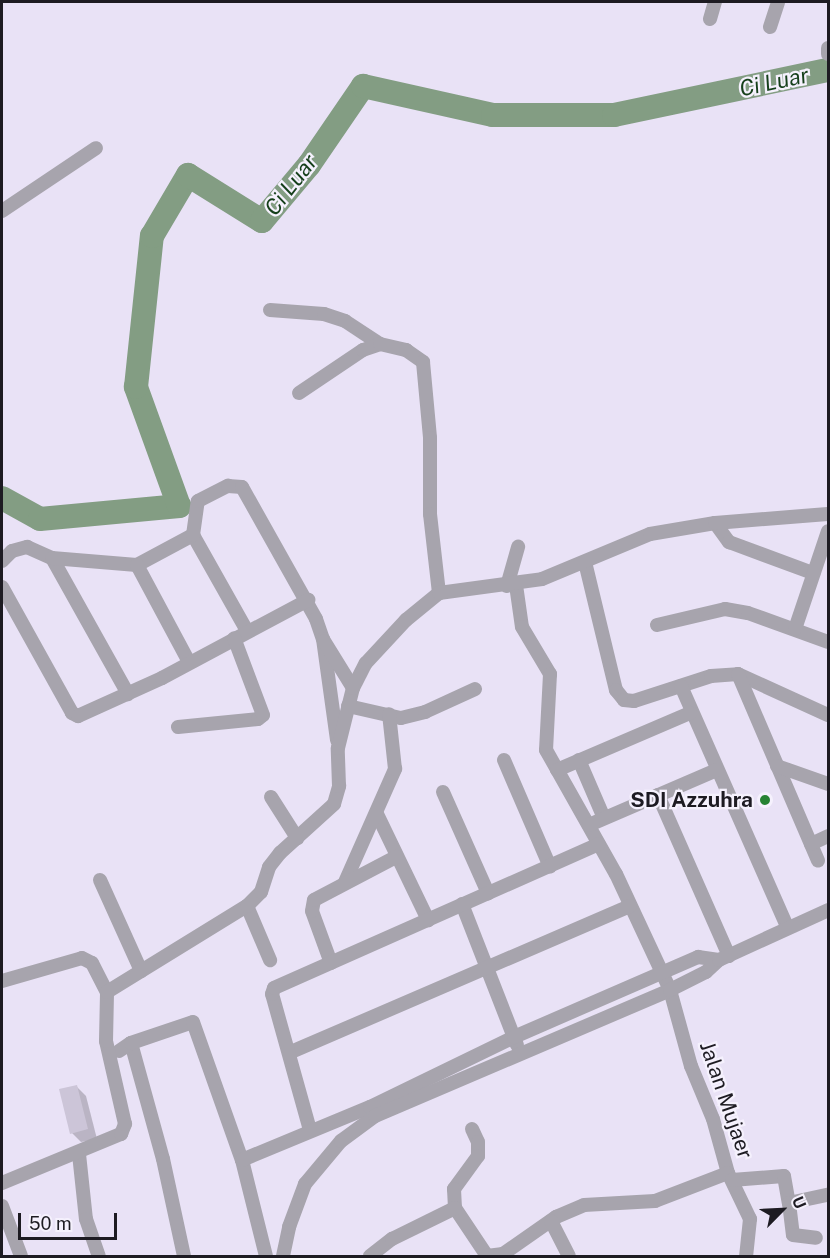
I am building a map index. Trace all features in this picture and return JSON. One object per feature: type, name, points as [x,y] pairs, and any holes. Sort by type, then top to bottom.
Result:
[{"type":"street","points":[[710,20],[715,2]]},
{"type":"street","points":[[770,27],[778,2]]},
{"type":"street","points":[[828,48],[828,54]]},
{"type":"street","points":[[2,211],[96,148]]},
{"type":"street","points":[[270,310],[324,314],[345,321],[380,344],[416,355],[427,369],[430,514],[439,593]]},
{"type":"street","points":[[299,393],[363,350],[380,344]]},
{"type":"street","points":[[178,727],[258,719],[263,715],[240,634],[193,535],[194,509],[198,501],[228,486],[242,487],[308,600],[323,639],[353,688]]},
{"type":"street","points":[[338,748],[353,688],[379,648],[439,593],[511,586],[585,562],[650,534],[715,523],[828,514]]},
{"type":"street","points":[[715,523],[729,542],[813,573]]},
{"type":"street","points":[[795,629],[828,531]]},
{"type":"street","points":[[2,561],[20,547],[35,549],[52,558],[137,565],[193,535]]},
{"type":"street","points":[[511,586],[518,547]]},
{"type":"street","points":[[52,558],[128,694]]},
{"type":"street","points":[[585,562],[620,697],[634,701],[711,676],[738,674],[828,715]]},
{"type":"street","points":[[137,565],[189,662]]},
{"type":"street","name":"Jalan Mujaer","points":[[511,586],[522,627],[550,674],[544,738],[556,770],[635,910],[670,990],[691,1066],[713,1119],[730,1177],[752,1228],[746,1257]]},
{"type":"street","points":[[2,587],[72,713],[82,715],[128,694],[308,600]]},
{"type":"street","points":[[657,625],[725,609],[795,629],[828,642]]},
{"type":"street","points":[[107,992],[247,906],[261,892],[269,867],[334,804],[339,786],[338,748],[323,639]]},
{"type":"street","points":[[738,674],[818,861]]},
{"type":"street","points":[[681,686],[690,713],[787,926]]},
{"type":"street","points":[[348,706],[411,716],[475,689]]},
{"type":"street","points":[[556,770],[690,713]]},
{"type":"street","points":[[345,882],[395,769],[389,714]]},
{"type":"street","points":[[504,760],[550,867]]},
{"type":"street","points":[[579,760],[604,818]]},
{"type":"street","points":[[777,766],[828,784]]},
{"type":"street","points":[[589,825],[717,770]]},
{"type":"street","points":[[443,792],[488,893]]},
{"type":"street","points":[[658,795],[724,958]]},
{"type":"street","points":[[271,797],[297,838]]},
{"type":"street","points":[[377,814],[428,920]]},
{"type":"street","points":[[811,844],[828,836]]},
{"type":"street","points":[[310,1130],[273,991],[599,844]]},
{"type":"street","points":[[331,963],[312,905],[318,896],[396,857]]},
{"type":"street","points":[[100,880],[141,970]]},
{"type":"street","points":[[462,904],[520,1053]]},
{"type":"street","points":[[247,906],[270,960]]},
{"type":"street","points":[[291,1052],[635,910]]},
{"type":"street","points":[[242,1160],[310,1130],[373,1112],[670,990],[706,972],[724,958],[787,926],[828,910]]},
{"type":"street","points":[[283,1257],[292,1216],[305,1184],[341,1141],[373,1112],[514,1037],[698,957],[724,958]]},
{"type":"street","points":[[2,981],[82,958],[92,963],[107,992],[106,1041],[124,1129],[115,1138],[79,1154],[2,1183]]},
{"type":"street","points":[[119,1051],[131,1043],[193,1022],[242,1160],[266,1257]]},
{"type":"street","points":[[131,1043],[163,1159],[184,1257]]},
{"type":"street","points":[[472,1129],[478,1142],[478,1156],[454,1189],[455,1208],[487,1256],[503,1254],[551,1221],[584,1205],[644,1203],[668,1198],[730,1177],[784,1176],[794,1235],[816,1238]]},
{"type":"street","points":[[79,1154],[86,1219],[99,1257]]},
{"type":"street","points":[[789,1203],[828,1195]]},
{"type":"street","points":[[2,1206],[21,1257]]},
{"type":"street","points":[[370,1257],[392,1239],[455,1208]]},
{"type":"street","points":[[551,1221],[569,1257]]},
{"type":"building","points":[[77,1085],[88,1129],[70,1134],[59,1089]]},
{"type":"waterway","name":"Ci Luar","points":[[2,498],[40,519],[179,506],[136,387],[152,236],[188,175],[262,221],[309,165],[363,86],[493,115],[614,115],[828,70]]},
{"type":"place","name":"SDI Azzuhra","points":[[765,800]]}]
